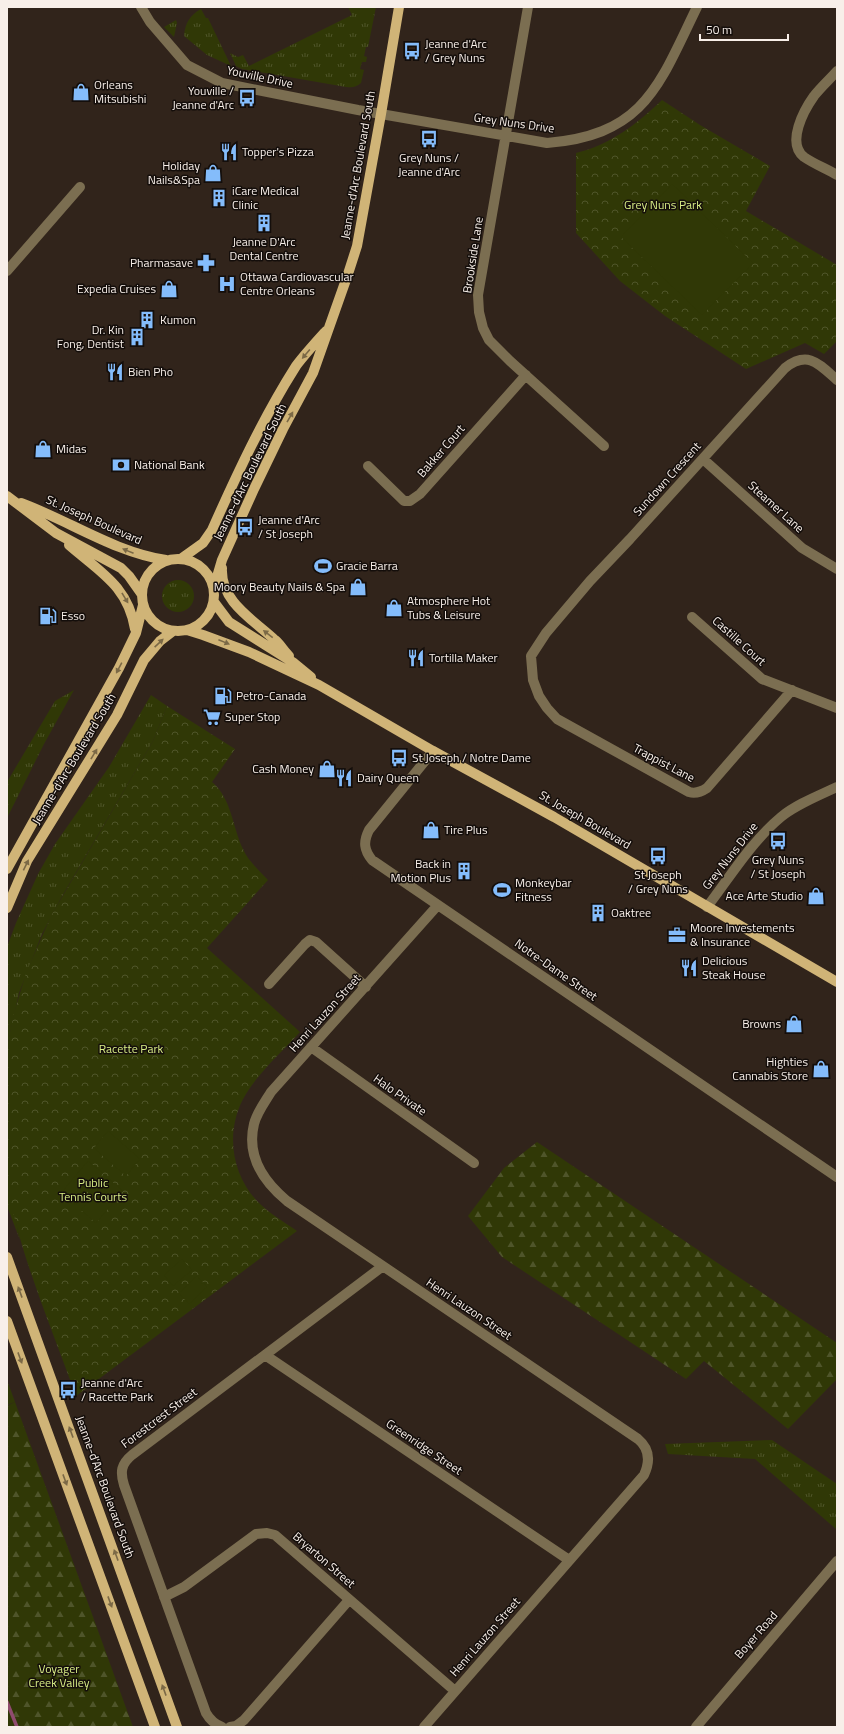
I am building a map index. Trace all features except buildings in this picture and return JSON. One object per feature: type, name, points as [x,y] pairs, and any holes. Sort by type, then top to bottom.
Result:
[{"type":"main road","name":"Jeanne-d'Arc Boulevard South","points":[[214,587],[222,560],[283,430],[313,373],[357,246],[399,7]]},
{"type":"main road","name":"Jeanne-d'Arc Boulevard South","points":[[182,558],[203,543],[212,530],[244,460],[276,400],[297,365],[331,324]]},
{"type":"main road","name":"St. Joseph Boulevard","points":[[10,498],[42,525],[121,568],[132,579],[141,593]]},
{"type":"main road","name":"St. Joseph Boulevard","points":[[10,498],[48,513],[130,552],[148,558],[166,560]]},
{"type":"main road","points":[[56,533],[118,588],[133,613],[136,633]]},
{"type":"main road","points":[[182,558],[193,562],[210,576],[214,587],[214,602],[211,612],[197,627],[187,630],[173,631],[154,623],[147,615],[143,605],[141,593],[144,582],[156,565],[166,560],[182,558]]},
{"type":"main road","points":[[222,560],[223,580],[230,597],[249,618],[276,640],[294,663]]},
{"type":"main road","name":"St. Joseph Boulevard","points":[[214,602],[229,622],[294,663],[319,685]]},
{"type":"main road","name":"Jeanne-d'Arc Boulevard South","points":[[7,869],[119,668],[136,633],[143,605]]},
{"type":"main road","name":"St. Joseph Boulevard","points":[[187,630],[249,652],[319,685],[433,751],[554,817],[837,982]]},
{"type":"main road","name":"Jeanne-d'Arc Boulevard South","points":[[7,908],[27,861],[117,715],[144,660],[160,641],[173,631]]},
{"type":"main road","name":"Jeanne-d'Arc Boulevard South","points":[[7,1257],[177,1727]]},
{"type":"main road","points":[[7,1321],[155,1727]]},
{"type":"street","name":"Youville Drive","points":[[141,7],[150,22],[187,65],[222,83],[381,114]]},
{"type":"street","name":"Brookside Lane","points":[[528,7],[478,295],[479,312],[483,328],[489,340],[604,446]]},
{"type":"street","name":"Grey Nuns Drive","points":[[381,114],[548,143],[576,140],[602,132],[626,119],[648,99],[661,80],[698,7]]},
{"type":"street","points":[[837,71],[814,96],[797,129],[796,137],[797,146],[803,156],[837,175]]},
{"type":"street","points":[[7,271],[80,187]]},
{"type":"street","name":"Sundown Crescent","points":[[531,656],[546,633],[590,581],[703,459],[778,375],[792,362],[800,359],[811,359],[837,380]]},
{"type":"street","name":"Bakker Court","points":[[368,466],[404,501],[410,501],[420,494],[526,375]]},
{"type":"street","name":"Steamer Lane","points":[[703,459],[802,548],[837,569]]},
{"type":"street","name":"Castille Court","points":[[692,617],[762,679],[837,708]]},
{"type":"street","name":"Trappist Lane","points":[[531,656],[533,680],[535,685],[547,708],[557,719],[693,793],[697,793],[707,788],[792,690]]},
{"type":"street","name":"Notre-Dame Street","points":[[433,751],[369,830],[365,837],[364,846],[367,854],[372,860],[837,1177]]},
{"type":"street","name":"Grey Nuns Drive","points":[[707,907],[744,857],[771,826],[781,817],[798,806],[837,787]]},
{"type":"street","name":"Henri Lauzon Street","points":[[424,1727],[644,1476],[649,1465],[648,1451],[644,1444],[294,1206],[273,1190],[263,1177],[255,1159],[253,1134],[254,1124],[258,1112],[271,1092],[438,905]]},
{"type":"street","points":[[269,984],[310,940],[316,942],[366,987]]},
{"type":"street","name":"Halo Private","points":[[311,1047],[474,1164]]},
{"type":"street","name":"Forestcrest Street","points":[[222,1727],[215,1724],[206,1713],[124,1486],[122,1476],[123,1464],[132,1454],[383,1266]]},
{"type":"street","name":"Greenridge Street","points":[[265,1354],[569,1560]]},
{"type":"street","name":"Bryarton Street","points":[[164,1597],[184,1586],[256,1534],[261,1533],[275,1535],[455,1691]]},
{"type":"street","name":"Boyer Road","points":[[696,1727],[837,1561]]},
{"type":"street","points":[[230,1727],[236,1726],[244,1720],[349,1600]]},
{"type":"green space","points":[[348,7],[376,7],[368,47],[366,47],[364,56],[367,57],[366,62],[362,62],[360,69],[364,70],[361,83],[356,86],[346,87],[242,69],[236,66],[230,53],[238,57],[243,55],[249,66],[352,15]]},
{"type":"green space","points":[[201,9],[206,18],[208,18],[231,66],[207,55],[184,36],[189,20]]},
{"type":"green space","points":[[176,20],[177,23],[174,37],[164,27]]},
{"type":"green space","name":"Grey Nuns Park","points":[[662,100],[700,125],[770,166],[746,211],[837,265],[837,341],[824,354],[805,343],[746,369],[665,316],[620,281],[576,233],[576,153],[600,145],[612,139],[633,125]]},
{"type":"green space","points":[[672,184],[753,263],[702,315],[621,237]]},
{"type":"green space","points":[[175,580],[181,580],[191,587],[194,596],[193,602],[187,609],[181,612],[175,612],[165,605],[162,599],[162,593],[169,583]]},
{"type":"green space","points":[[74,690],[44,744],[7,818],[7,782],[55,701]]},
{"type":"green space","points":[[151,695],[167,706],[153,741],[61,898],[42,934],[19,993],[7,1047],[7,947],[16,923],[38,874],[55,844],[109,767]]},
{"type":"green space","name":"Racette Park","points":[[167,706],[235,749],[212,782],[224,796],[245,853],[268,880],[207,948],[300,1032],[264,1070],[246,1094],[239,1107],[233,1135],[236,1164],[241,1178],[249,1190],[258,1202],[267,1210],[297,1231],[76,1396],[28,1264],[7,1183],[7,1047],[14,1013],[26,973],[51,916],[153,741]]},
{"type":"green space","points":[[108,1131],[140,1159],[126,1176],[94,1148]]},
{"type":"green space","points":[[537,1142],[837,1343],[837,1379],[788,1429],[704,1361],[686,1379],[502,1257],[468,1216],[504,1168]]},
{"type":"green space","points":[[88,1161],[103,1173],[76,1205],[61,1193]]},
{"type":"green space","points":[[108,1178],[123,1191],[96,1223],[81,1210]]},
{"type":"green space","points":[[7,1183],[20,1240],[7,1206]]},
{"type":"green space","points":[[182,1259],[192,1270],[173,1286],[164,1275]]},
{"type":"green space","points":[[197,1276],[207,1287],[189,1304],[179,1293]]},
{"type":"green space","points":[[7,1380],[15,1402],[7,1405]]},
{"type":"green space","name":"Voyager Creek Valley","points":[[15,1402],[133,1727],[7,1727],[7,1406]]},
{"type":"green space","points":[[772,1440],[837,1484],[836,1529],[755,1459],[668,1454],[665,1444]]},
{"type":"waterway","points":[[7,1702],[17,1727]]},
{"type":"place","name":"Jeanne d'Arc / Grey Nuns","points":[[412,51]]},
{"type":"place","name":"Orleans Mitsubishi","points":[[81,92]]},
{"type":"place","name":"Youville / Jeanne d'Arc","points":[[247,98]]},
{"type":"place","name":"Grey Nuns / Jeanne d'Arc","points":[[429,139]]},
{"type":"place","name":"Topper's Pizza","points":[[229,152]]},
{"type":"place","name":"Holiday Nails&Spa","points":[[213,173]]},
{"type":"place","name":"iCare Medical Clinic","points":[[219,198]]},
{"type":"place","name":"Jeanne D'Arc Dental Centre","points":[[264,223]]},
{"type":"place","name":"Pharmasave","points":[[206,263]]},
{"type":"place","name":"Ottawa Cardiovascular Centre Orleans","points":[[227,284]]},
{"type":"place","name":"Expedia Cruises","points":[[169,289]]},
{"type":"place","name":"Kumon","points":[[147,320]]},
{"type":"place","name":"Dr. Kin Fong, Dentist","points":[[137,337]]},
{"type":"place","name":"Bien Pho","points":[[115,372]]},
{"type":"place","name":"Midas","points":[[43,449]]},
{"type":"place","name":"National Bank","points":[[121,465]]},
{"type":"place","name":"Jeanne d'Arc / St Joseph","points":[[245,527]]},
{"type":"place","name":"Gracie Barra","points":[[323,566]]},
{"type":"place","name":"Moory Beauty Nails & Spa","points":[[358,587]]},
{"type":"place","name":"Atmosphere Hot Tubs & Leisure","points":[[394,608]]},
{"type":"place","name":"Esso","points":[[48,616]]},
{"type":"place","name":"Tortilla Maker","points":[[416,658]]},
{"type":"place","name":"Petro-Canada","points":[[223,696]]},
{"type":"place","name":"Super Stop","points":[[212,717]]},
{"type":"place","name":"St Joseph / Notre Dame","points":[[399,758]]},
{"type":"place","name":"Cash Money","points":[[327,769]]},
{"type":"place","name":"Dairy Queen","points":[[344,778]]},
{"type":"place","name":"Tire Plus","points":[[431,830]]},
{"type":"place","name":"Grey Nuns / St Joseph","points":[[778,841]]},
{"type":"place","name":"St Joseph / Grey Nuns","points":[[658,856]]},
{"type":"place","name":"Back in Motion Plus","points":[[464,871]]},
{"type":"place","name":"Monkeybar Fitness","points":[[502,890]]},
{"type":"place","name":"Ace Arte Studio","points":[[816,896]]},
{"type":"place","name":"Oaktree","points":[[598,913]]},
{"type":"place","name":"Moore Investements & Insurance","points":[[677,935]]},
{"type":"place","name":"Delicious Steak House","points":[[689,968]]},
{"type":"place","name":"Browns","points":[[794,1024]]},
{"type":"place","name":"Highties Cannabis Store","points":[[821,1069]]},
{"type":"place","name":"Jeanne d'Arc / Racette Park","points":[[68,1390]]},
{"type":"park label","name":"Public Tennis Courts","points":[[93,1190]]}]
